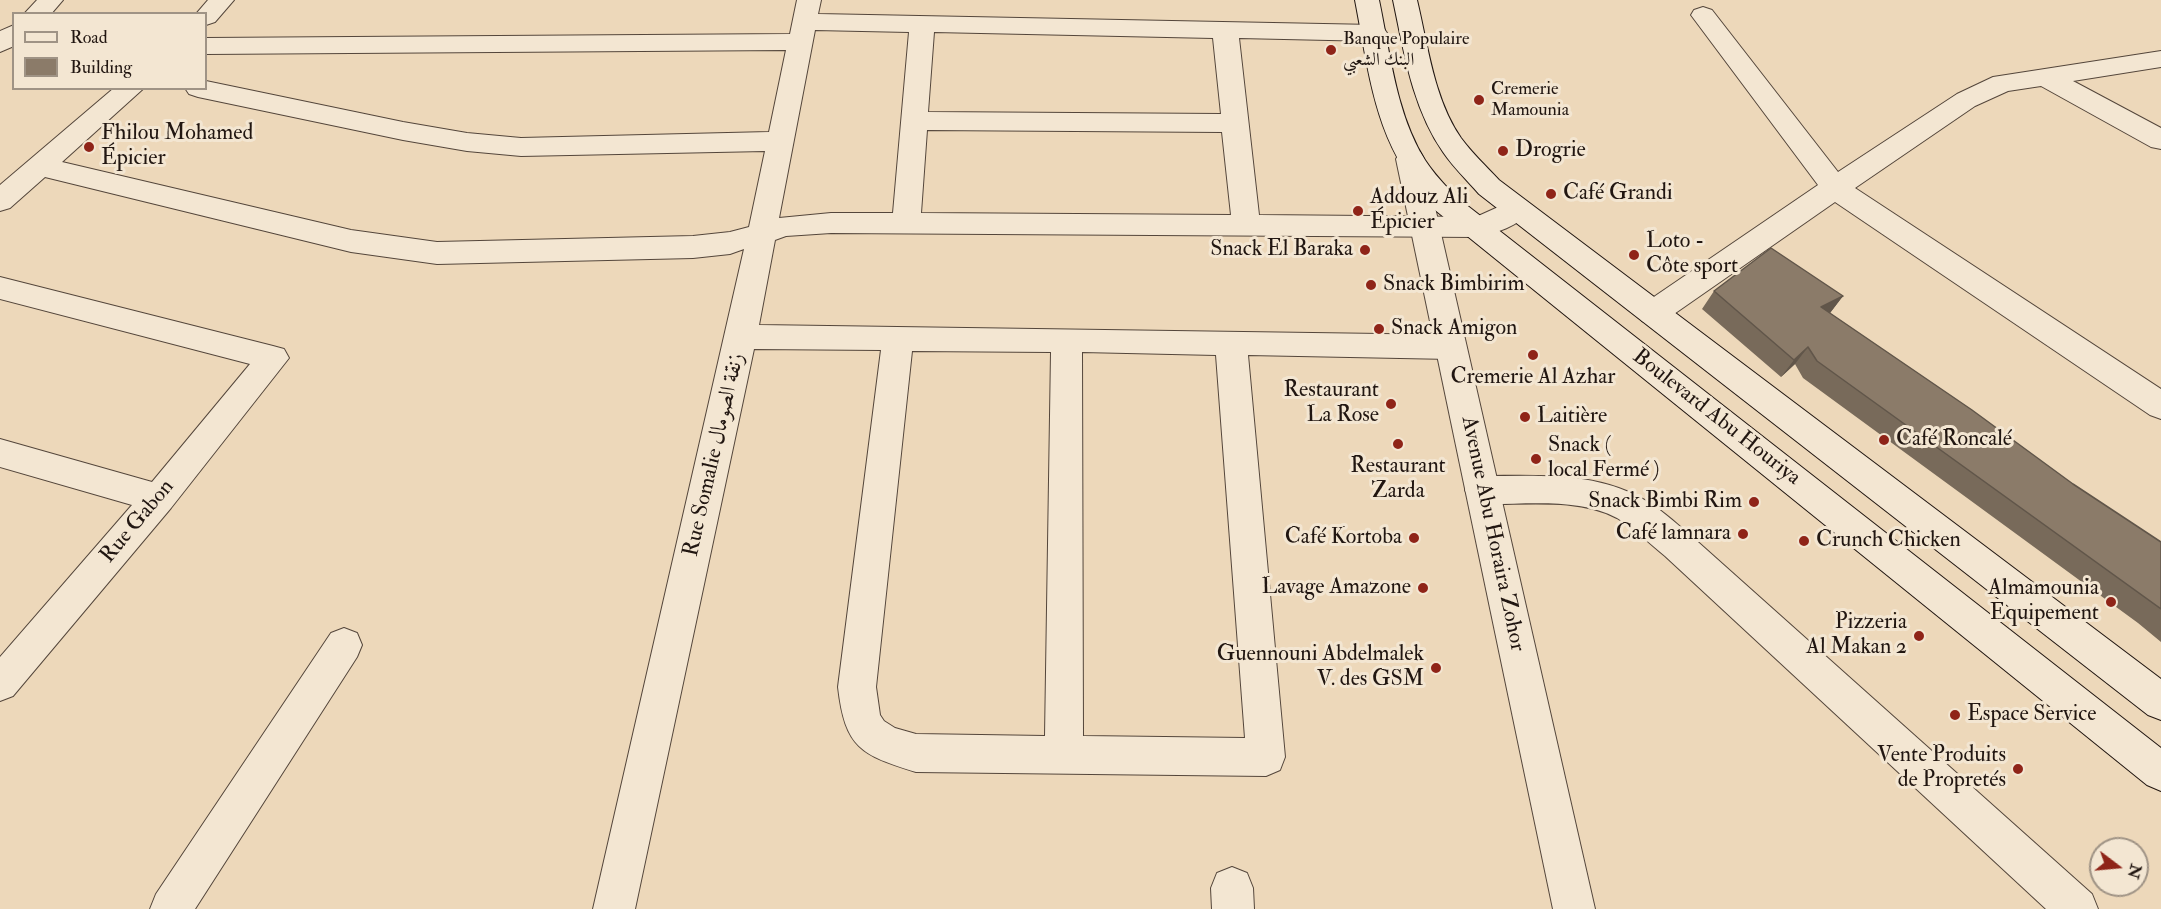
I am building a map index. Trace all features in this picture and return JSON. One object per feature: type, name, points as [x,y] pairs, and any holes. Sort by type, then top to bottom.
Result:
[{"type":"street","points":[[38,12],[51,0]]},
{"type":"street","points":[[207,16],[222,0]]},
{"type":"street","name":"Boulevard Abu Houriya","points":[[1367,0],[1395,126],[1410,159],[1423,180],[1437,195],[2161,772]]},
{"type":"street","name":"Boulevard Abu Houriya","points":[[1405,0],[1427,90],[1439,121],[1452,144],[1489,187],[2161,702]]},
{"type":"street","points":[[1703,15],[1835,188],[2161,406]]},
{"type":"street","points":[[207,46],[804,22],[1374,33]]},
{"type":"street","name":"Rue Somalie زنقة الصومال","points":[[614,909],[741,337],[804,22]]},
{"type":"street","points":[[906,223],[922,26]]},
{"type":"street","points":[[1225,30],[1246,226]]},
{"type":"street","points":[[0,44],[12,35]]},
{"type":"street","points":[[1653,313],[1966,100],[2002,83],[2161,59]]},
{"type":"street","points":[[2044,76],[2161,140]]},
{"type":"street","points":[[2,197],[42,167],[129,90]]},
{"type":"street","points":[[207,90],[403,131],[468,142],[510,146],[780,141]]},
{"type":"street","points":[[913,121],[1236,123]]},
{"type":"street","points":[[1410,159],[1434,159],[1472,169]]},
{"type":"street","name":"Avenue Abu Horaira Zohor","points":[[1410,159],[1574,909]]},
{"type":"street","points":[[42,167],[351,241],[437,253],[693,247],[730,243],[786,226],[906,223],[1476,227],[1490,224],[1516,209]]},
{"type":"street","name":"Rue Gabon","points":[[0,288],[273,358],[159,498],[0,684]]},
{"type":"street","points":[[741,337],[1451,347]]},
{"type":"street","points":[[898,339],[857,687],[860,717],[870,734],[885,744],[916,753],[1266,757],[1232,343]]},
{"type":"street","points":[[1064,753],[1067,340]]},
{"type":"street","points":[[0,453],[159,498]]},
{"type":"street","points":[[1482,490],[1575,493],[1603,498],[1627,506],[1677,545],[2077,909]]},
{"type":"street","points":[[171,909],[344,645]]},
{"type":"building","points":[[1771,248],[1843,296],[1821,307],[1972,410],[2073,484],[2161,542],[2161,609],[1817,361],[1808,347],[1794,360],[1714,291]]},
{"type":"place","name":"Banque Populaire البنك الشعبي","points":[[1331,50]]},
{"type":"place","name":"Cremerie Mamounia","points":[[1479,100]]},
{"type":"place","name":"Fhilou Mohamed Épicier","points":[[89,147]]},
{"type":"place","name":"Drogrie","points":[[1503,151]]},
{"type":"place","name":"Café Grandi","points":[[1551,194]]},
{"type":"place","name":"Addouz Ali Épicier","points":[[1358,211]]},
{"type":"place","name":"Snack El Baraka","points":[[1365,250]]},
{"type":"place","name":"Loto - Côte sport","points":[[1634,255]]},
{"type":"place","name":"Snack Bimbirim","points":[[1371,285]]},
{"type":"place","name":"Snack Amigon","points":[[1379,329]]},
{"type":"place","name":"Cremerie Al Azhar","points":[[1533,355]]},
{"type":"place","name":"Restaurant La Rose","points":[[1391,404]]},
{"type":"place","name":"Laitière","points":[[1525,417]]},
{"type":"place","name":"Café Roncalé","points":[[1884,440]]},
{"type":"place","name":"Restaurant Zarda","points":[[1398,444]]},
{"type":"place","name":"Snack ( local Fermé )","points":[[1536,459]]},
{"type":"place","name":"Snack Bimbi Rim","points":[[1754,502]]},
{"type":"place","name":"Café lamnara","points":[[1743,534]]},
{"type":"place","name":"Café Kortoba","points":[[1414,538]]},
{"type":"place","name":"Crunch Chicken","points":[[1804,541]]},
{"type":"place","name":"Lavage Amazone","points":[[1423,588]]},
{"type":"place","name":"Almamounia Equipement","points":[[2111,602]]},
{"type":"place","name":"Pizzeria Al Makan 2","points":[[1919,636]]},
{"type":"place","name":"Guennouni Abdelmalek V. des GSM","points":[[1436,668]]},
{"type":"place","name":"Espace Service","points":[[1955,715]]},
{"type":"place","name":"Vente Produits de Propretés","points":[[2018,769]]}]
